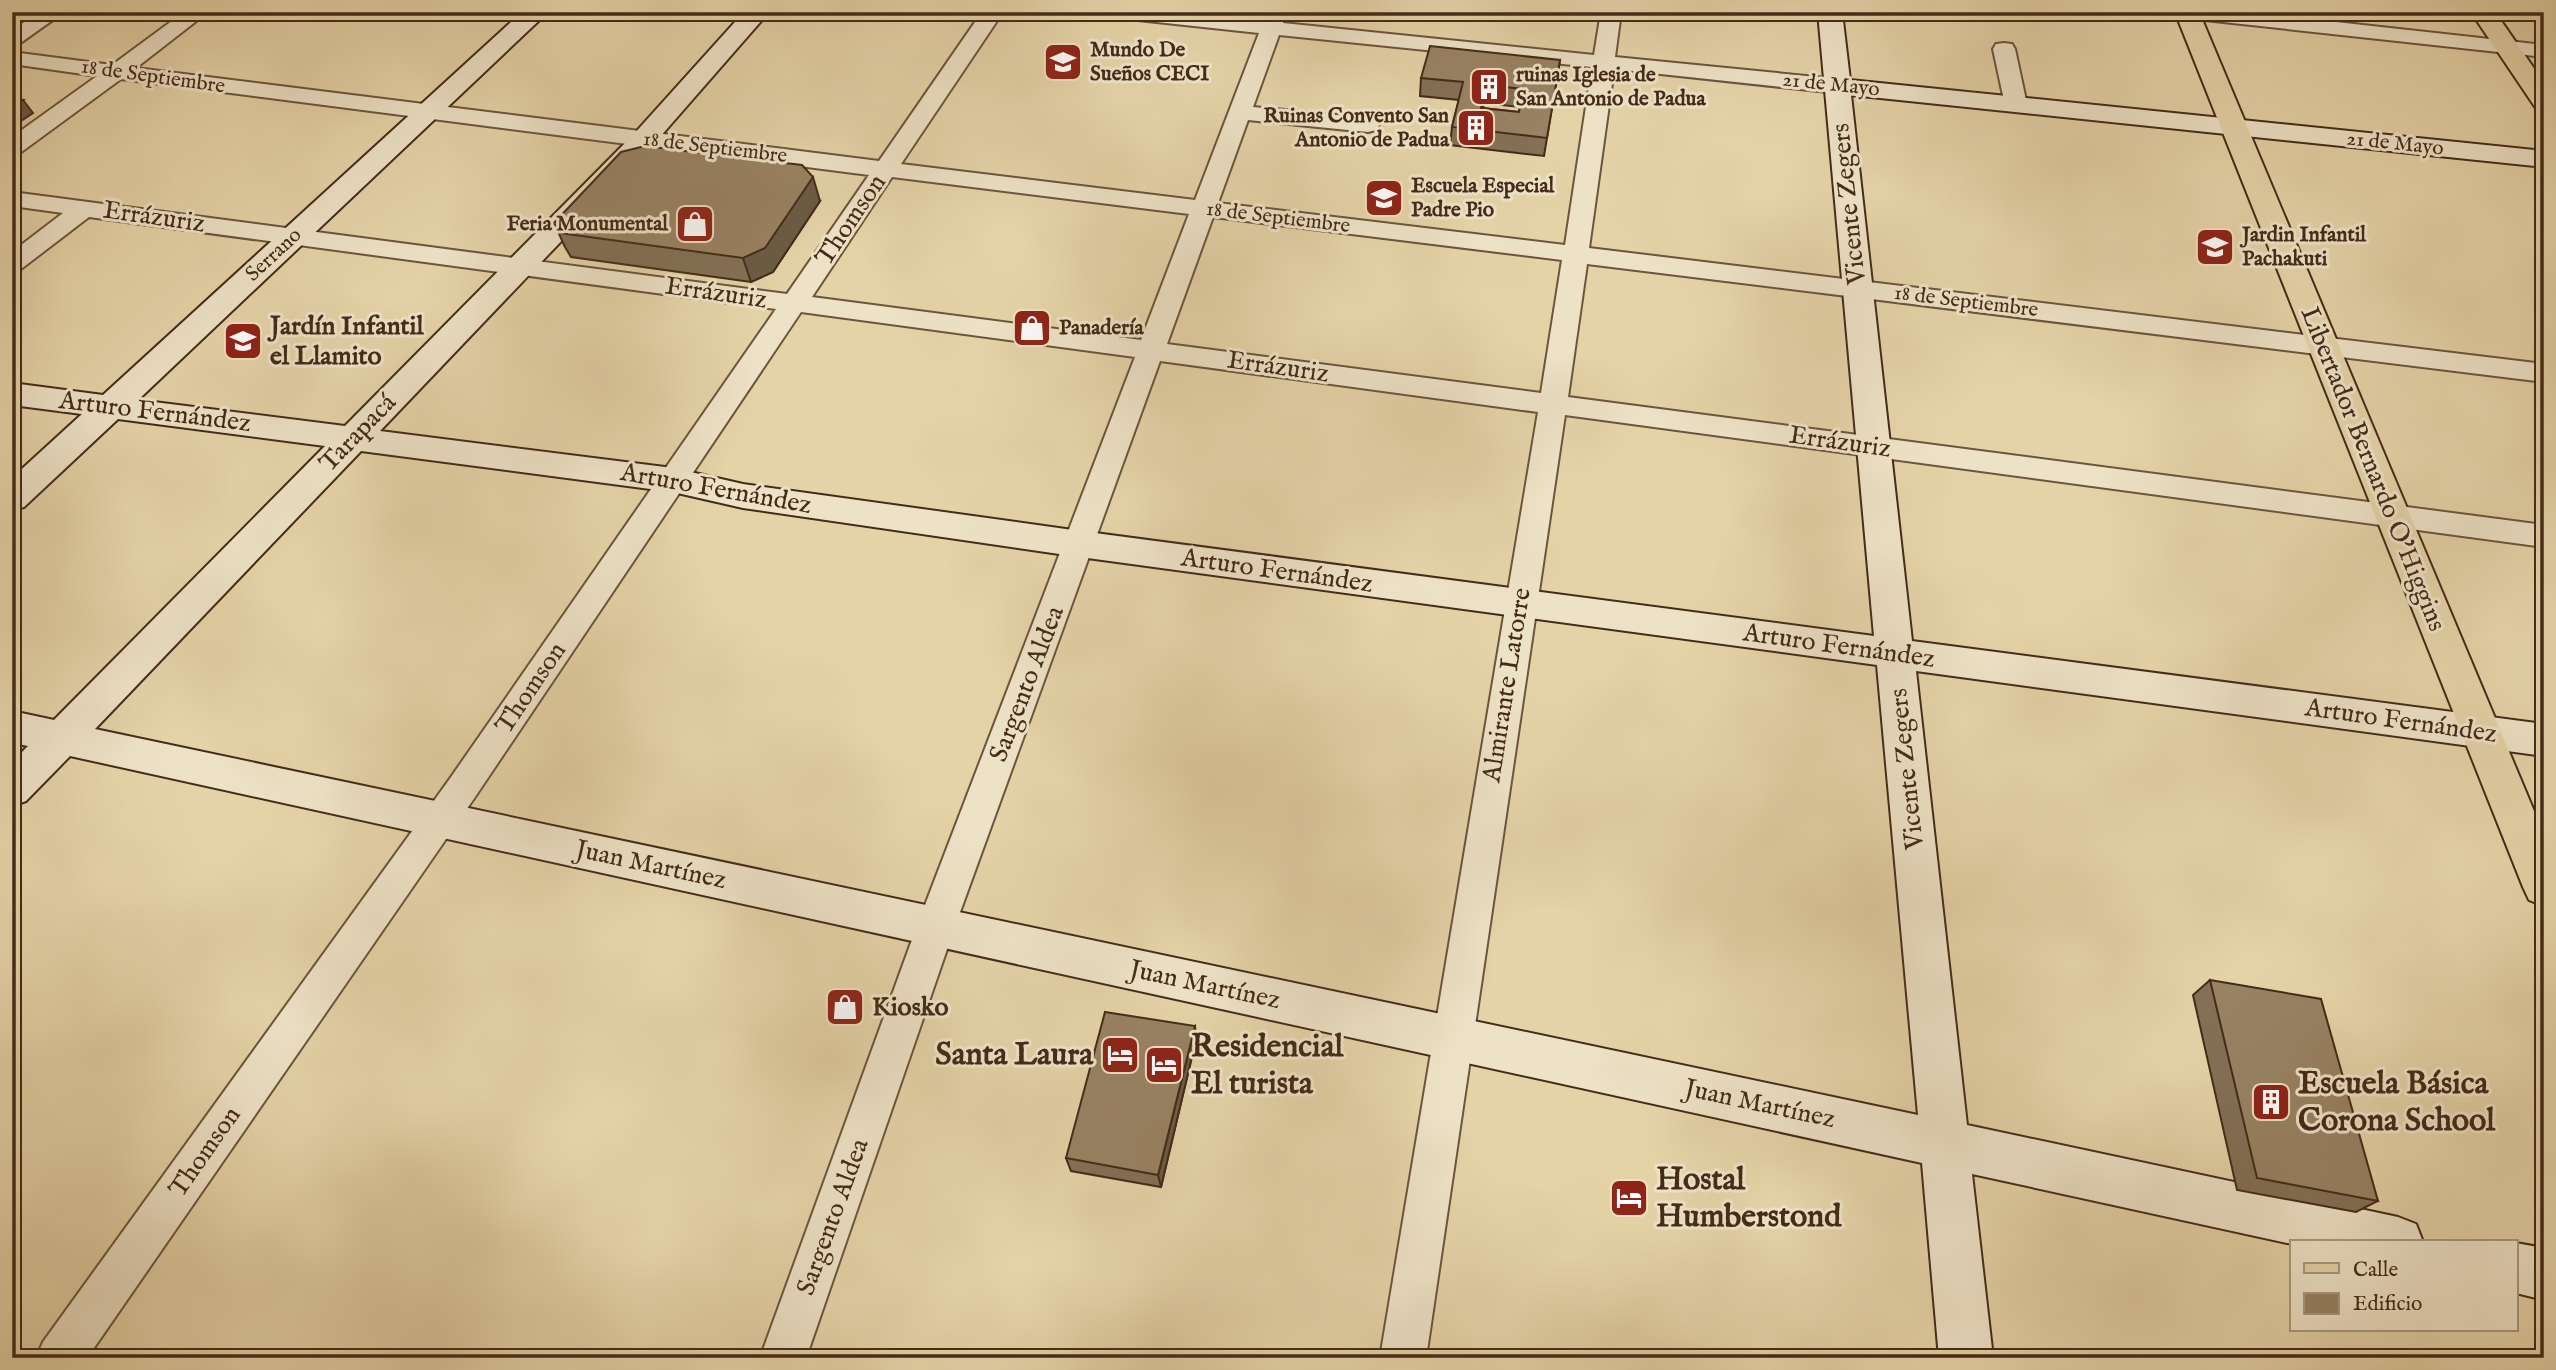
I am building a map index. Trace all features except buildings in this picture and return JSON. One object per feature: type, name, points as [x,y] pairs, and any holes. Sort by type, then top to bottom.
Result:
[{"type":"main road","name":"Libertador Bernardo O'Higgins","points":[[2187,12],[2544,887]]},
{"type":"main road","points":[[2483,12],[2544,102]]},
{"type":"street","points":[[12,40],[54,12]]},
{"type":"street","points":[[12,148],[198,12]]},
{"type":"street","name":"Serrano","points":[[12,498],[536,12]]},
{"type":"street","name":"Tarapacá","points":[[12,789],[643,140],[757,12]]},
{"type":"street","name":"Thomson","points":[[59,1358],[441,819],[993,12]]},
{"type":"street","name":"21 de Mayo","points":[[1119,12],[1274,20],[1604,62],[2544,159]]},
{"type":"street","name":"Almirante Latorre","points":[[1403,1358],[1451,1038],[1553,404],[1611,12]]},
{"type":"street","name":"Vicente Zegers","points":[[1830,12],[1966,1358]]},
{"type":"street","points":[[2187,12],[2544,51]]},
{"type":"street","name":"Sargento Aldea","points":[[783,1358],[936,926],[1274,20]]},
{"type":"street","points":[[2004,49],[2016,105]]},
{"type":"street","name":"18 de Septiembre","points":[[12,58],[643,140],[2544,373]]},
{"type":"street","points":[[1240,112],[1368,125]]},
{"type":"street","name":"Errázuriz","points":[[12,199],[2544,536]]},
{"type":"street","points":[[12,264],[85,208]]},
{"type":"street","name":"Arturo Fernández","points":[[12,394],[673,480],[743,496],[1080,544],[2544,740]]},
{"type":"street","name":"Juan Martínez","points":[[12,727],[2390,1240]]},
{"type":"street","points":[[2518,1268],[2544,1274]]},
{"type":"place","name":"Mundo De Sueños CECI","points":[[1063,62]]},
{"type":"place","name":"ruinas Iglesia de San Antonio de Padua","points":[[1489,87]]},
{"type":"place","name":"Ruinas Convento San Antonio de Padua","points":[[1476,128]]},
{"type":"place","name":"Escuela Especial Padre Pio","points":[[1384,198]]},
{"type":"place","name":"Feria Monumental","points":[[695,224]]},
{"type":"place","name":"Jardin Infantil Pachakuti","points":[[2215,247]]},
{"type":"place","name":"Panadería","points":[[1032,328]]},
{"type":"place","name":"Jardín Infantil el Llamito","points":[[243,341]]},
{"type":"place","name":"Kiosko","points":[[845,1007]]},
{"type":"place","name":"Santa Laura","points":[[1120,1055]]},
{"type":"place","name":"Residencial El turista","points":[[1164,1065]]},
{"type":"place","name":"Escuela Básica Corona School","points":[[2271,1102]]},
{"type":"place","name":"Hostal Humberstond","points":[[1629,1198]]}]
